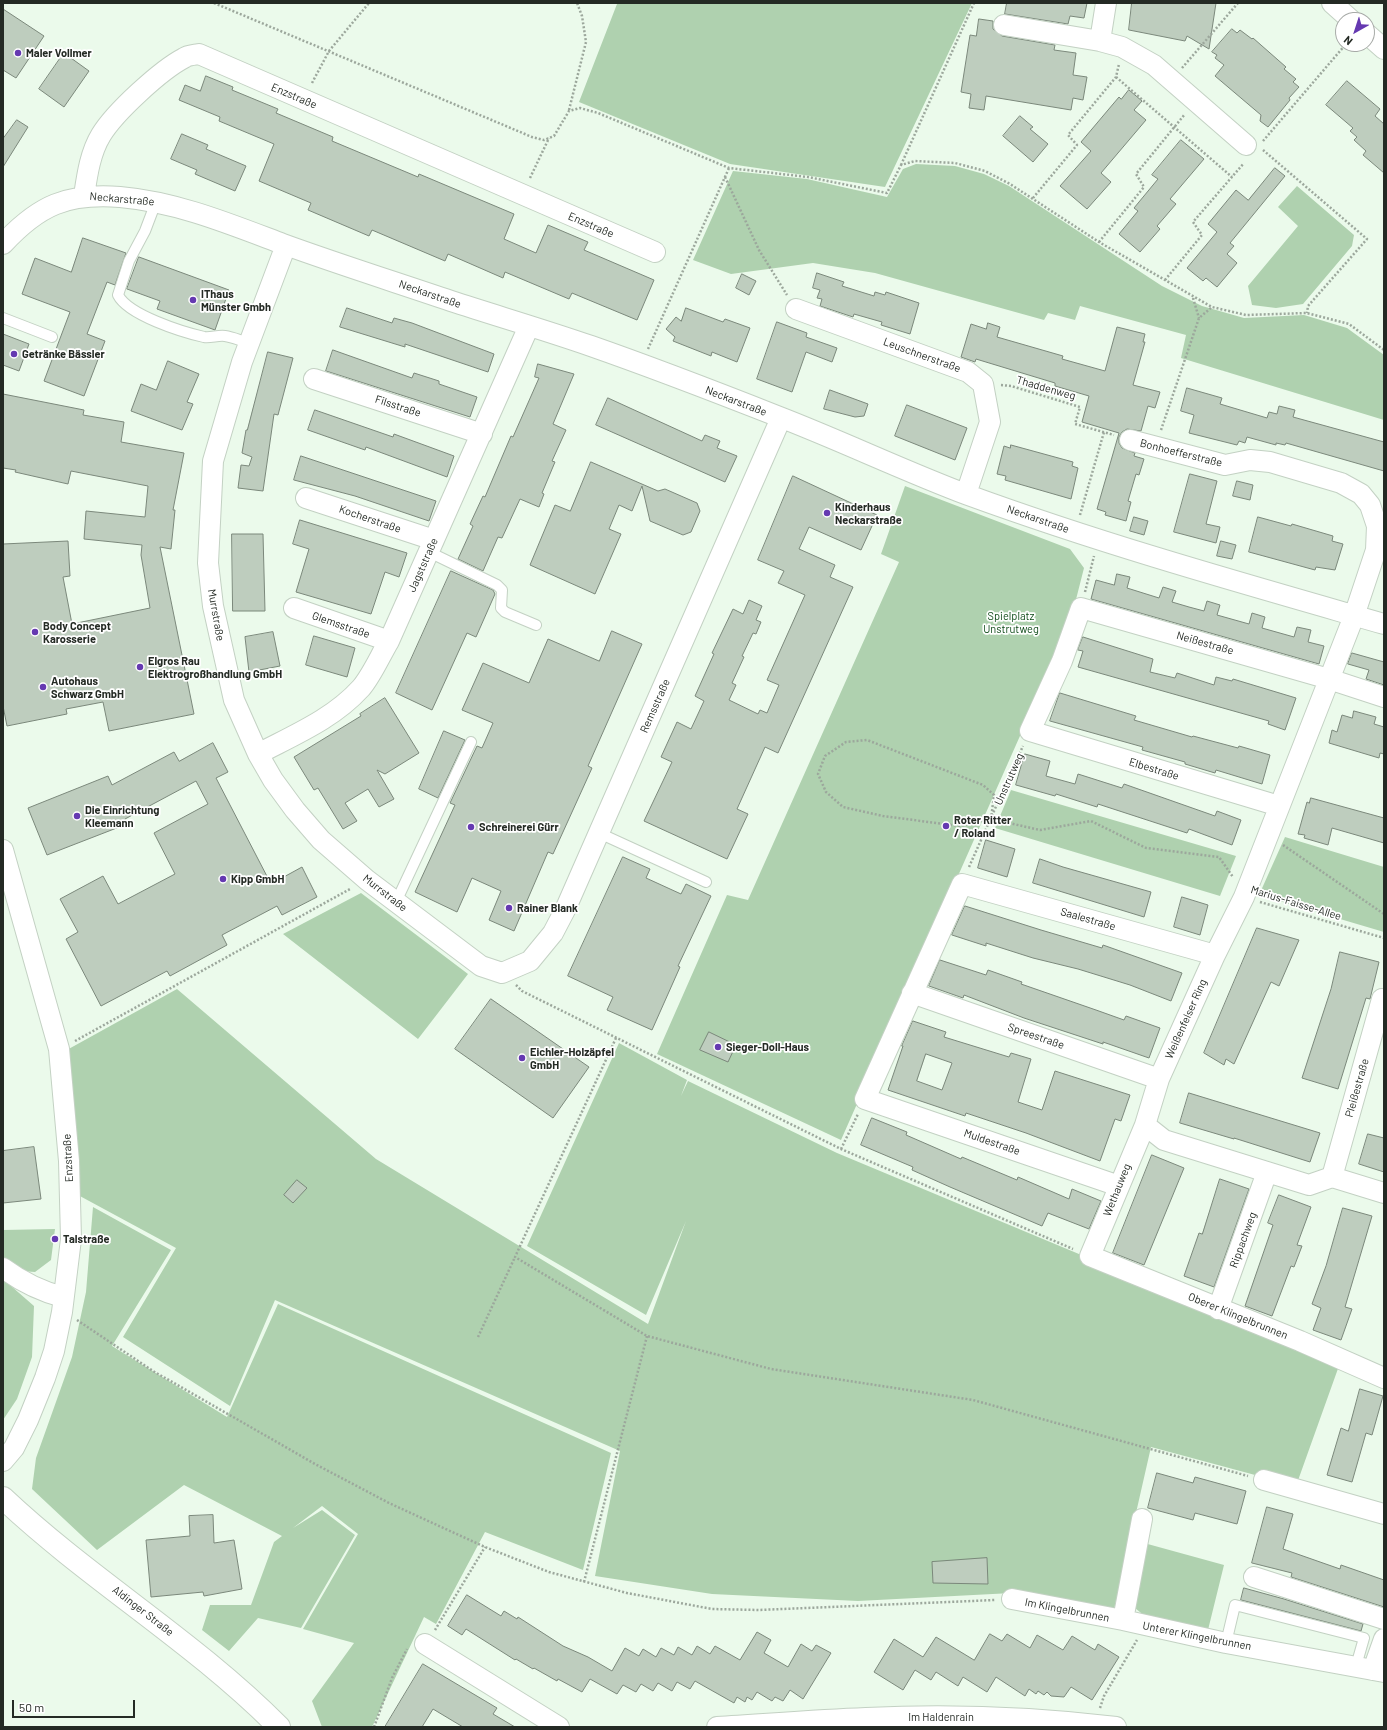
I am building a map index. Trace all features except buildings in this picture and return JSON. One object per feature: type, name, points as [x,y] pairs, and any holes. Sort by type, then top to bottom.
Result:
[{"type":"main road","name":"Aldinger Straße","points":[[3,1498],[64,1550],[162,1626],[239,1689],[279,1727]]},
{"type":"street","points":[[1100,41],[1106,3]]},
{"type":"street","points":[[1332,3],[1342,12]]},
{"type":"street","points":[[1004,25],[1100,41],[1122,47],[1154,65],[1196,102],[1246,153]]},
{"type":"street","points":[[1375,41],[1384,49]]},
{"type":"street","name":"Enzstraße","points":[[84,196],[89,166],[101,135],[123,108],[162,73],[185,57],[199,54],[654,252]]},
{"type":"street","points":[[3,244],[17,229],[39,212],[62,202],[84,196]]},
{"type":"street","name":"Neckarstraße","points":[[84,196],[120,197],[156,202],[219,220],[286,245],[642,364],[782,418],[966,494],[1098,541],[1384,624]]},
{"type":"street","name":"Murrstraße","points":[[286,245],[242,362],[213,461],[208,563],[213,606],[234,700],[258,754],[273,780],[320,840],[366,880],[481,966],[502,973]]},
{"type":"street","name":"Leuschnerstraße","points":[[796,309],[968,372],[983,384]]},
{"type":"street","name":"Jagststraße","points":[[258,754],[318,723],[340,709],[362,687],[389,641],[529,326]]},
{"type":"street","name":"Filsstraße","points":[[314,378],[482,434]]},
{"type":"street","points":[[966,494],[990,422],[983,384]]},
{"type":"street","name":"Remsstraße","points":[[502,973],[530,961],[553,933],[565,910],[782,418]]},
{"type":"street","name":"Bonhoefferstraße","points":[[1130,440],[1155,448],[1225,465],[1250,460],[1270,462],[1341,483],[1361,494],[1377,507],[1376,550],[1354,616]]},
{"type":"street","name":"Kocherstraße","points":[[306,498],[431,546]]},
{"type":"street","name":"Glemsstraße","points":[[294,608],[389,641]]},
{"type":"street","points":[[1030,731],[1062,661],[1081,608]]},
{"type":"street","name":"Neißestraße","points":[[1081,608],[1329,679]]},
{"type":"street","name":"Weißenfelser Ring","points":[[1145,1125],[1159,1079],[1215,955],[1244,897],[1354,616]]},
{"type":"street","points":[[1329,679],[1384,697]]},
{"type":"street","name":"Elbestraße","points":[[1030,731],[1279,806]]},
{"type":"street","name":"Enzstraße","points":[[3,850],[59,1050],[69,1161],[71,1239],[54,1351],[45,1378],[14,1448],[3,1461]]},
{"type":"street","points":[[865,1099],[962,884]]},
{"type":"street","name":"Saalestraße","points":[[962,884],[1215,955]]},
{"type":"street","name":"Spreestraße","points":[[912,993],[1159,1079]]},
{"type":"street","name":"Pleißestraße","points":[[1332,1177],[1382,999]]},
{"type":"street","name":"Muldestraße","points":[[865,1099],[1119,1186]]},
{"type":"street","points":[[1145,1125],[1164,1140],[1309,1185],[1332,1177],[1384,1193]]},
{"type":"street","name":"Wethauweg","points":[[1090,1256],[1145,1125]]},
{"type":"street","name":"Rippachweg","points":[[1218,1309],[1267,1172]]},
{"type":"street","name":"Oberer Klingelbrunnen","points":[[1090,1256],[1300,1341],[1384,1378]]},
{"type":"street","points":[[3,1268],[19,1280],[44,1292],[62,1305]]},
{"type":"street","points":[[1264,1480],[1384,1514]]},
{"type":"street","points":[[1123,1620],[1142,1519]]},
{"type":"street","points":[[1254,1577],[1384,1619]]},
{"type":"street","name":"Im Klingelbrunnen","points":[[1012,1599],[1123,1620]]},
{"type":"street","name":"Unterer Klingelbrunnen","points":[[1123,1620],[1226,1643],[1371,1669]]},
{"type":"street","points":[[1371,1669],[1384,1639]]},
{"type":"street","points":[[425,1644],[559,1727]]},
{"type":"street","name":"Im Haldenrain","points":[[717,1727],[866,1718],[963,1716],[1054,1720],[1116,1727]]},
{"type":"lane","points":[[156,202],[145,231],[129,261],[118,295],[120,300],[128,308],[144,317],[205,337],[225,336],[249,343]]},
{"type":"lane","points":[[3,318],[52,337]]},
{"type":"lane","points":[[431,546],[497,585],[502,590],[501,608],[505,612],[536,625]]},
{"type":"lane","points":[[396,902],[471,742]]},
{"type":"lane","points":[[599,833],[706,882]]},
{"type":"lane","points":[[1226,1643],[1235,1605],[1364,1638],[1371,1669]]},
{"type":"path","points":[[214,3],[532,138],[544,140],[554,136],[569,111],[586,42],[582,16],[578,3]]},
{"type":"path","points":[[303,100],[329,51],[369,3]]},
{"type":"path","points":[[569,111],[580,108],[598,113],[729,168],[808,177],[887,193],[974,3]]},
{"type":"path","points":[[1171,81],[1238,3]]},
{"type":"path","points":[[1307,313],[1308,306],[1367,239],[1259,146],[1339,52]]},
{"type":"path","points":[[1033,198],[1077,145],[1068,135],[1116,77],[1117,70]]},
{"type":"path","points":[[1116,77],[1232,177]]},
{"type":"path","points":[[1099,242],[1144,187],[1136,174],[1196,102]]},
{"type":"path","points":[[522,195],[549,138]]},
{"type":"path","points":[[1165,280],[1202,235],[1194,222],[1232,177],[1246,153]]},
{"type":"path","points":[[901,165],[916,161],[955,163],[985,171],[1033,198],[1099,242],[1193,298],[1212,307],[1246,315],[1307,313],[1349,324],[1384,350]]},
{"type":"path","points":[[642,364],[729,168]]},
{"type":"path","points":[[725,177],[759,250],[796,309]]},
{"type":"path","points":[[1155,448],[1198,318],[1193,298]]},
{"type":"path","points":[[1198,318],[1212,307]]},
{"type":"path","name":"Thaddenweg","points":[[983,384],[1010,386],[1080,407],[1075,424],[1130,440]]},
{"type":"path","points":[[1075,532],[1104,432]]},
{"type":"path","points":[[1081,608],[1098,541]]},
{"type":"path","name":"Unstrutweg","points":[[962,884],[1030,731]]},
{"type":"path","points":[[867,740],[982,785],[994,795],[991,819],[959,826],[883,816],[843,807],[826,792],[818,774],[825,756],[846,742],[867,740]]},
{"type":"path","name":"Marius-Faisse-Allee","points":[[991,819],[1040,830],[1091,821],[1146,848],[1219,857],[1244,897],[1384,938]]},
{"type":"path","points":[[1268,835],[1384,914]]},
{"type":"path","points":[[59,1050],[366,880]]},
{"type":"path","points":[[502,973],[522,991],[841,1149],[1090,1256]]},
{"type":"path","points":[[478,1337],[616,1038]]},
{"type":"path","points":[[841,1149],[865,1099]]},
{"type":"path","points":[[515,1257],[647,1336],[771,1369],[973,1400],[1264,1480]]},
{"type":"path","points":[[62,1305],[83,1323],[153,1371],[308,1460],[389,1503],[485,1546],[549,1572],[627,1593],[712,1609],[759,1610],[1012,1599]]},
{"type":"path","points":[[584,1582],[647,1336]]},
{"type":"path","points":[[425,1644],[485,1546]]},
{"type":"path","points":[[1100,1710],[1104,1696],[1145,1626]]},
{"type":"path","points":[[374,1727],[400,1664]]},
{"type":"green space","points":[[972,3],[885,187],[730,164],[579,102],[617,4]]},
{"type":"green space","points":[[916,164],[955,166],[984,174],[1009,186],[1162,286],[1202,306],[1244,318],[1304,315],[1347,328],[1384,355],[1384,420],[1181,358],[1186,335],[1080,306],[1075,320],[1048,313],[1044,320],[875,273],[813,263],[731,274],[693,260],[733,171],[807,179],[887,197],[903,169]]},
{"type":"green space","points":[[1297,186],[1354,235],[1352,246],[1303,304],[1276,308],[1252,305],[1248,286],[1298,226],[1278,207]]},
{"type":"green space","name":"Spielplatz Unstrutweg","points":[[905,486],[1070,549],[1084,568],[1070,623],[841,1140],[657,1054],[727,895],[748,900],[899,562],[881,554]]},
{"type":"green space","points":[[1011,790],[1236,856],[1220,896],[995,828]]},
{"type":"green space","points":[[1285,837],[1384,867],[1384,932],[1259,895]]},
{"type":"green space","points":[[361,893],[468,974],[418,1039],[283,934]]},
{"type":"green space","points":[[177,989],[376,1159],[648,1324],[686,1221],[646,1315],[527,1246],[619,1043],[687,1080],[681,1096],[688,1081],[837,1153],[1340,1363],[1296,1486],[1151,1447],[1113,1614],[1012,1593],[858,1601],[712,1594],[595,1576],[620,1451],[275,1300],[230,1406],[123,1337],[176,1248],[78,1195],[65,1051]]},
{"type":"green space","points":[[93,1207],[171,1250],[112,1346],[227,1417],[278,1304],[611,1453],[583,1570],[485,1532],[436,1624],[424,1617],[372,1727],[322,1727],[312,1701],[354,1643],[303,1629],[358,1534],[322,1506],[293,1528],[322,1510],[355,1535],[301,1628],[258,1618],[229,1651],[202,1630],[210,1605],[251,1605],[274,1542],[282,1536],[184,1485],[97,1550],[32,1489],[36,1458],[72,1357],[86,1292]]},
{"type":"green space","points":[[55,1229],[51,1260],[35,1272],[21,1271],[3,1260],[3,1230]]},
{"type":"green space","points":[[3,1279],[34,1306],[32,1357],[17,1399],[3,1420]]},
{"type":"green space","points":[[1144,1543],[1224,1565],[1207,1634],[1152,1622],[1135,1608]]},
{"type":"place","name":"Maler Vollmer","points":[[18,53]]},
{"type":"place","name":"IThaus Münster Gmbh","points":[[193,300]]},
{"type":"place","name":"Getränke Bässler","points":[[14,354]]},
{"type":"place","name":"Kinderhaus Neckarstraße","points":[[827,513]]},
{"type":"place","name":"Body Concept Karosserie","points":[[35,632]]},
{"type":"place","name":"Elgros Rau Elektrogroßhandlung GmbH","points":[[140,667]]},
{"type":"place","name":"Autohaus Schwarz GmbH","points":[[43,687]]},
{"type":"place","name":"Die Einrichtung Kleemann","points":[[77,816]]},
{"type":"place","name":"Roter Ritter / Roland","points":[[946,826]]},
{"type":"place","name":"Schreinerei Gürr","points":[[471,827]]},
{"type":"place","name":"Kipp GmbH","points":[[223,879]]},
{"type":"place","name":"Rainer Blank","points":[[509,908]]},
{"type":"place","name":"Sieger-Doll-Haus","points":[[718,1047]]},
{"type":"place","name":"Eichler-Holzäpfel GmbH","points":[[522,1058]]},
{"type":"place","name":"Talstraße","points":[[55,1239]]}]
